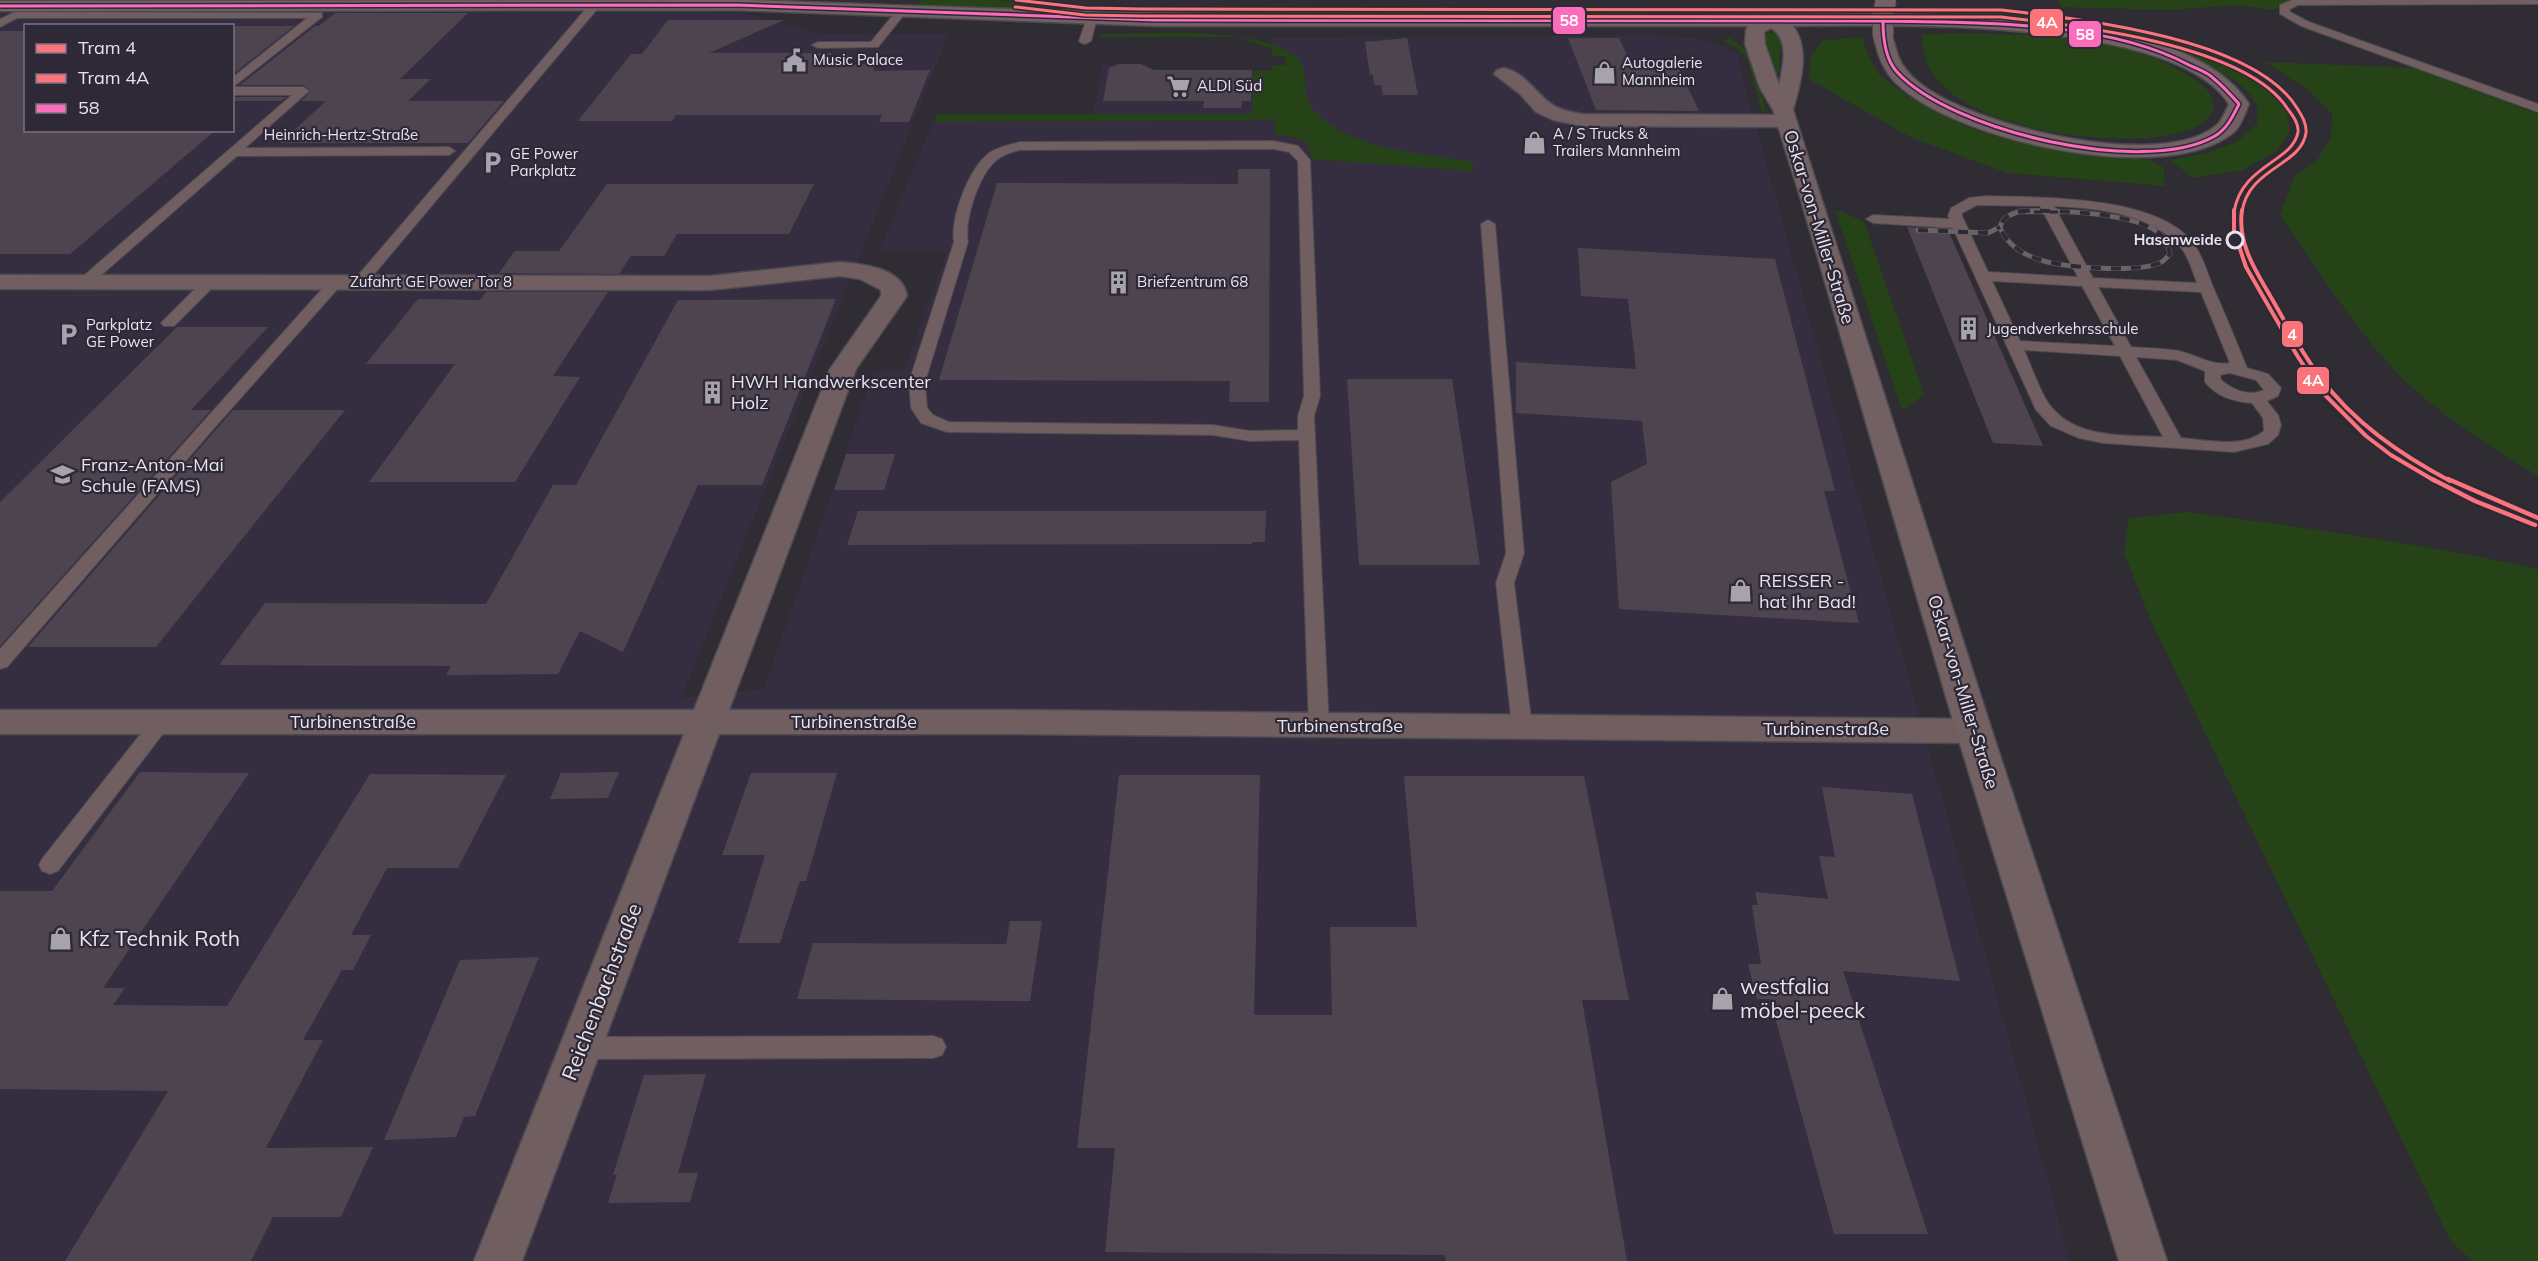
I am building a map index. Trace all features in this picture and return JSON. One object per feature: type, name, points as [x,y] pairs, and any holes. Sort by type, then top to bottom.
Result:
[{"type":"main road","points":[[7,11],[33,6],[324,11],[746,5],[1092,18],[1858,20],[1974,23],[2052,28],[2117,39],[2166,53],[2216,78],[2232,93],[2239,104],[2238,116],[2231,126],[2216,136],[2167,149],[2086,148],[2044,141],[2007,131],[1952,111],[1926,97],[1904,81],[1889,62],[1883,36],[1883,14],[1886,0]]},
{"type":"main road","points":[[1770,20],[1786,30],[1793,46],[1815,34],[1858,20]]},
{"type":"main road","points":[[1681,21],[1726,33],[1755,44],[1755,30],[1770,20]]},
{"type":"main road","name":"Oskar-von-Miller-Straße","points":[[1755,44],[1770,88],[1785,116],[1881,422],[1974,731],[2143,1261]]},
{"type":"main road","name":"Oskar-von-Miller-Straße","points":[[1785,116],[1793,46]]},
{"type":"street","name":"Oskar-von-Miller-Straße","points":[[1504,74],[1527,90],[1543,108],[1560,116],[1581,120],[1785,116]]},
{"type":"street","name":"Zufahrt GE Power Tor 8","points":[[0,282],[710,283],[840,269],[860,271],[882,278],[893,287],[894,296],[843,369],[707,722]]},
{"type":"street","name":"Turbinenstraße","points":[[0,722],[707,722],[1974,731]]},
{"type":"street","name":"Reichenbachstraße","points":[[498,1261],[707,722]]},
{"type":"lane","points":[[2538,1],[2296,2],[2284,6],[2285,14],[2305,24],[2538,108]]},
{"type":"lane","points":[[0,662],[209,423],[348,282],[594,6]]},
{"type":"lane","points":[[0,24],[7,11],[324,11]]},
{"type":"lane","points":[[234,85],[324,11]]},
{"type":"lane","points":[[818,45],[874,45],[902,11]]},
{"type":"lane","points":[[1085,41],[1092,18]]},
{"type":"lane","name":"Heinrich-Hertz-Straße","points":[[85,282],[303,91],[234,86]]},
{"type":"lane","points":[[1307,435],[1250,436],[1213,429],[947,427],[927,419],[919,408],[917,382],[961,242],[958,231],[980,167],[998,152],[1020,146],[1274,145],[1297,152],[1304,160],[1312,396],[1306,416],[1307,435],[1319,726]]},
{"type":"lane","name":"Heinrich-Hertz-Straße","points":[[233,152],[448,151]]},
{"type":"lane","points":[[2240,369],[2190,249],[2180,236],[2164,225],[2139,215],[2107,207],[1974,201],[1956,211],[1955,216],[2044,410],[2057,422],[2079,433],[2103,438],[2234,447],[2251,445],[2272,433],[2271,418],[2257,399]]},
{"type":"lane","points":[[2044,203],[2175,443]]},
{"type":"lane","points":[[1873,219],[1959,224]]},
{"type":"lane","points":[[1488,224],[1515,553],[1505,583],[1522,726]]},
{"type":"lane","points":[[1983,276],[2205,288]]},
{"type":"lane","points":[[169,323],[210,282]]},
{"type":"lane","points":[[2015,345],[2181,356],[2217,370],[2240,369],[2262,377],[2273,388],[2272,393],[2257,399],[2236,396],[2218,388],[2211,378],[2217,370]]},
{"type":"lane","points":[[50,865],[161,722]]},
{"type":"lane","points":[[581,1048],[933,1047]]},
{"type":"shaded area","points":[[0,11],[742,13],[823,34],[949,34],[681,698],[764,689],[874,371],[904,371],[947,252],[879,252],[936,115],[1092,115],[1103,65],[1147,65],[1147,70],[1272,71],[1273,65],[1286,65],[1285,56],[1272,56],[1271,38],[1657,35],[1716,43],[1736,54],[2070,1261],[0,1261]]},
{"type":"green space","points":[[920,0],[998,0],[1059,9],[1101,11],[1648,12],[1650,14],[1518,17],[1213,17],[903,6],[918,4]]},
{"type":"green space","points":[[2057,0],[2365,0],[2291,1],[2273,10],[2236,5],[2171,10],[2061,7]]},
{"type":"green space","points":[[1943,12],[2021,15],[2103,24],[2143,32],[2182,44],[2219,58],[2266,87],[2285,108],[2290,131],[2277,151],[2243,170],[2193,178],[2170,160],[2207,153],[2238,141],[2257,124],[2258,110],[2253,98],[2232,79],[2202,61],[2132,37],[2055,23],[1944,14]]},
{"type":"green space","points":[[1761,33],[1782,33],[1778,75],[1774,76]]},
{"type":"green space","points":[[1099,34],[1229,35],[1255,40],[1277,47],[1301,62],[1308,102],[1326,122],[1344,133],[1386,147],[1473,162],[1473,171],[1312,159],[1307,142],[1286,135],[1275,135],[1274,120],[934,122],[937,114],[1252,114],[1253,71],[1272,71],[1273,65],[1286,65],[1286,56],[1272,56],[1272,49],[1237,37],[1099,37]]},
{"type":"green space","points":[[1922,34],[2057,37],[2124,48],[2156,59],[2199,83],[2211,96],[2212,112],[2207,120],[2198,126],[2164,136],[2106,138],[2036,129],[2002,119],[1972,106],[1947,90],[1928,65]]},
{"type":"green space","points":[[1862,37],[1871,61],[1879,74],[1918,103],[1941,115],[1966,126],[2016,142],[2094,156],[2149,160],[2164,168],[2165,186],[2007,173],[1910,137],[1809,79],[1811,55],[1822,41]]},
{"type":"green space","points":[[1730,38],[1749,52],[1766,111],[1762,112],[1747,58],[1737,48],[1723,41]]},
{"type":"green space","points":[[2265,62],[2416,68],[2538,114],[2538,476],[2443,413],[2395,370],[2360,329],[2280,215],[2294,177],[2318,159],[2331,137],[2332,114],[2308,90]]},
{"type":"green space","points":[[1835,210],[1864,222],[1924,394],[1907,408],[1901,408]]},
{"type":"green space","points":[[2187,512],[2407,544],[2538,569],[2538,1261],[2473,1261],[2451,1242],[2151,621],[2124,553],[2129,518]]},
{"type":"building","points":[[335,13],[468,13],[400,79],[431,79],[408,101],[504,101],[468,143],[280,143],[326,101],[301,101],[311,91],[303,85],[240,85]]},
{"type":"building","points":[[668,20],[784,20],[709,53],[832,53],[826,65],[875,64],[873,71],[930,70],[909,122],[879,122],[882,115],[676,115],[672,121],[578,121],[631,54],[642,54]]},
{"type":"building","points":[[234,26],[294,26],[234,73]]},
{"type":"building","points":[[0,31],[24,31],[24,132],[214,132],[70,254],[0,254]]},
{"type":"building","points":[[1407,38],[1418,95],[1383,95],[1381,85],[1374,85],[1373,75],[1370,75],[1365,42]]},
{"type":"building","points":[[1568,38],[1619,38],[1631,65],[1677,65],[1699,111],[1596,110]]},
{"type":"building","name":"ALDI Süd","points":[[1119,64],[1141,64],[1154,70],[1252,70],[1251,101],[1242,101],[1241,108],[1203,108],[1204,101],[1103,101],[1109,68]]},
{"type":"building","points":[[234,97],[286,97],[281,101],[234,101]]},
{"type":"building","name":"Briefzentrum 68","points":[[1238,169],[1270,169],[1269,402],[1229,402],[1230,381],[939,380],[997,183],[1238,184]]},
{"type":"building","points":[[607,184],[814,184],[789,234],[677,234],[664,256],[631,256],[619,274],[499,273],[515,251],[559,251]]},
{"type":"building","name":"Jugendverkehrsschule","points":[[1907,227],[1948,230],[2043,446],[1993,443]]},
{"type":"building","points":[[1578,248],[1775,259],[1835,491],[1824,491],[1859,623],[1619,609],[1611,482],[1647,464],[1642,421],[1516,413],[1516,362],[1636,369],[1628,299],[1581,296]]},
{"type":"building","points":[[486,292],[608,292],[553,376],[580,377],[515,482],[369,482],[455,364],[366,364],[418,299],[480,300]]},
{"type":"building","points":[[836,299],[762,485],[698,485],[623,652],[580,631],[558,674],[446,675],[451,666],[219,665],[265,603],[486,604],[553,485],[576,485],[678,300]]},
{"type":"building","points":[[177,327],[268,327],[191,410],[211,410],[0,646],[0,502]]},
{"type":"building","points":[[1347,379],[1452,379],[1480,565],[1359,565]]},
{"type":"building","points":[[233,410],[345,410],[156,647],[28,647]]},
{"type":"building","points":[[846,454],[895,454],[884,490],[834,490]]},
{"type":"building","points":[[858,511],[1266,511],[1265,542],[1252,542],[1252,544],[847,545]]},
{"type":"building","points":[[140,772],[249,773],[103,988],[125,988],[113,1005],[227,1006],[370,774],[506,775],[458,868],[387,868],[351,935],[371,935],[353,970],[342,970],[303,1040],[323,1040],[266,1148],[373,1147],[341,1217],[273,1217],[251,1261],[65,1261],[168,1091],[0,1089],[0,891],[52,891]]},
{"type":"building","points":[[619,772],[608,798],[550,799],[561,773]]},
{"type":"building","points":[[751,773],[837,773],[806,881],[800,881],[780,943],[738,943],[765,855],[722,855]]},
{"type":"building","points":[[1119,775],[1260,775],[1254,1015],[1332,1015],[1330,927],[1417,927],[1404,776],[1584,776],[1629,1000],[1582,1000],[1627,1261],[1446,1261],[1445,1255],[1105,1252],[1115,1148],[1077,1148]]},
{"type":"building","points":[[1822,787],[1912,794],[1960,981],[1843,971],[1928,1234],[1834,1234],[1770,999],[1757,999],[1748,964],[1761,964],[1752,905],[1758,905],[1755,892],[1828,899],[1819,856],[1835,857]]},
{"type":"building","points":[[1010,921],[1042,921],[1030,1001],[797,999],[813,943],[1006,944]]},
{"type":"building","points":[[539,957],[475,1116],[464,1117],[456,1137],[384,1140],[460,960]]},
{"type":"building","points":[[706,1074],[678,1173],[698,1173],[690,1202],[608,1203],[617,1174],[613,1175],[644,1075]]},
{"type":"railway","points":[[2020,211],[2075,212],[2121,218],[2156,231],[2166,241],[2170,254],[2160,263],[2134,268],[2079,267],[2046,261],[2019,250],[2010,243],[2000,228],[2005,219],[2020,211]]},
{"type":"railway","points":[[2018,212],[2064,212]]},
{"type":"railway","points":[[1918,230],[1988,233],[2000,227]]},
{"type":"tram line","name":"4","points":[[1016,0],[1086,8],[1141,9],[2001,10],[2122,27],[2171,38],[2217,53],[2258,71],[2288,94],[2305,121],[2306,133],[2303,143],[2296,152],[2251,187],[2244,200],[2240,221],[2244,245],[2254,268],[2311,365],[2347,409],[2370,431],[2396,449],[2450,480],[2538,518]]},
{"type":"tram line","name":"4A","points":[[1015,7],[1085,15],[1141,16],[2001,17],[2118,34],[2166,44],[2211,58],[2250,76],[2280,97],[2297,123],[2298,132],[2289,148],[2245,183],[2238,195],[2233,218],[2240,256],[2312,379],[2342,414],[2391,455],[2446,487],[2535,525]]},
{"type":"transit line","name":"58","points":[[0,6],[735,5],[1156,20],[1883,21]]},
{"type":"transit line","name":"58","points":[[1883,21],[2021,26],[2075,32],[2127,42],[2174,56],[2212,77],[2239,104],[2221,132],[2211,138],[2179,148],[2139,151],[2094,149],[2046,141],[1999,129],[1956,113],[1921,94],[1897,72],[1890,60],[1884,42],[1883,21]]},
{"type":"place","name":"Music Palace","points":[[795,60]]},
{"type":"place","name":"Autogalerie Mannheim","points":[[1604,72]]},
{"type":"place","name":"ALDI Süd","points":[[1179,86]]},
{"type":"place","name":"A / S Trucks & Trailers Mannheim","points":[[1535,143]]},
{"type":"place","name":"GE Power Parkplatz","points":[[492,163]]},
{"type":"place","name":"Hasenweide","points":[[2235,240]]},
{"type":"place","name":"Briefzentrum 68","points":[[1119,282]]},
{"type":"place","name":"Jugendverkehrsschule","points":[[1969,329]]},
{"type":"place","name":"Parkplatz GE Power","points":[[68,334]]},
{"type":"place","name":"HWH Handwerkscenter Holz","points":[[713,392]]},
{"type":"place","name":"Franz-Anton-Mai Schule (FAMS)","points":[[63,475]]},
{"type":"place","name":"REISSER - hat Ihr Bad!","points":[[1741,591]]},
{"type":"place","name":"Kfz Technik Roth","points":[[61,939]]},
{"type":"place","name":"westfalia möbel-peeck","points":[[1722,999]]}]
